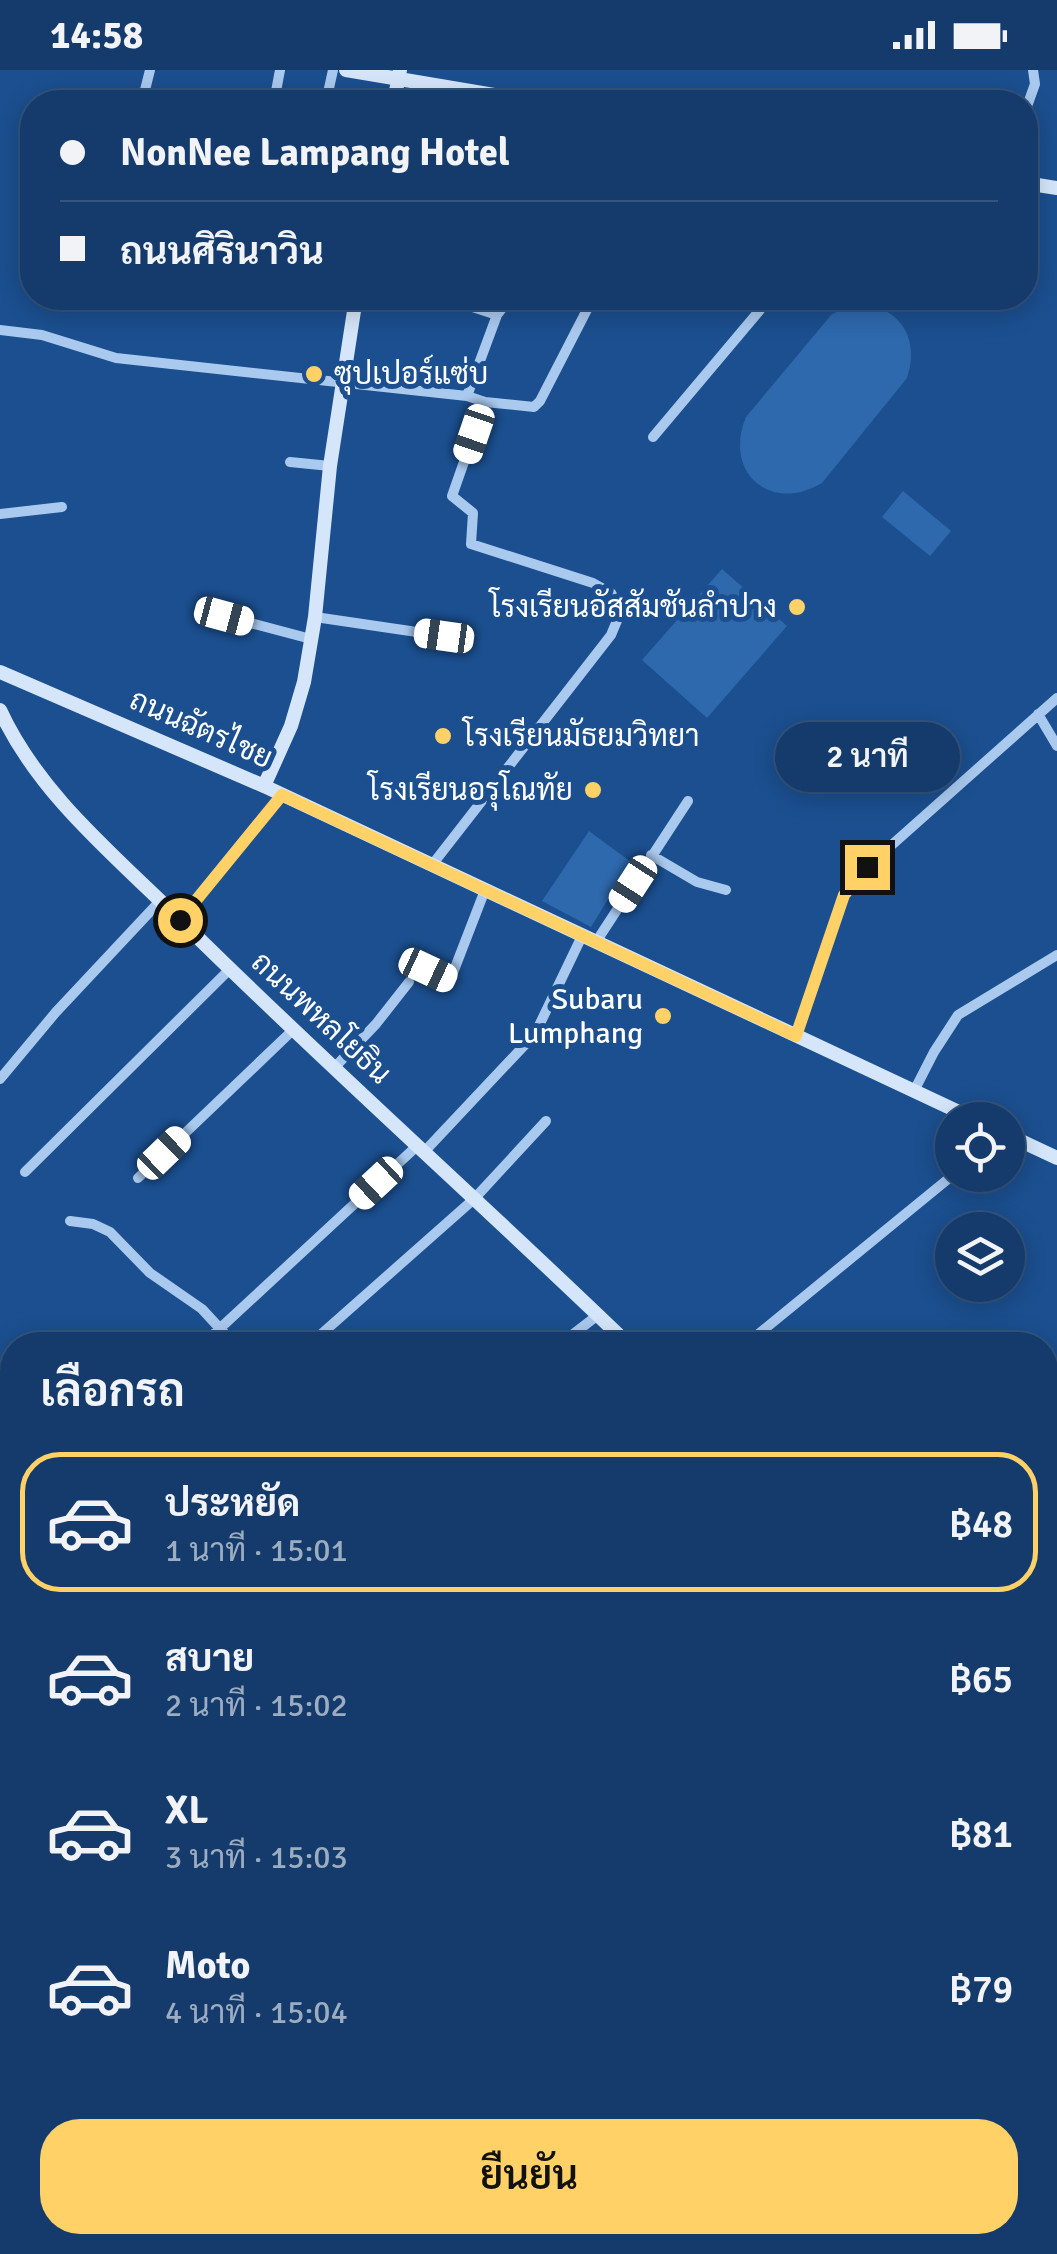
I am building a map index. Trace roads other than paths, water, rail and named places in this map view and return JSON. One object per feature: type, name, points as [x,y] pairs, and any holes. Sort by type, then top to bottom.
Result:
[{"type":"main road","points":[[346,70],[399,75],[437,90]]},
{"type":"main road","points":[[264,786],[291,726],[304,682],[315,617],[330,466],[354,310]]},
{"type":"main road","name":"ถนนฉัตรไชย","points":[[0,672],[264,786],[938,1102]]},
{"type":"main road","name":"ถนนพหลโยธิน","points":[[0,710],[22,751],[62,803],[230,970],[616,1332]]},
{"type":"main road","points":[[1025,1143],[1057,1158]]},
{"type":"street","points":[[486,310],[497,314]]},
{"type":"street","points":[[466,396],[500,310]]},
{"type":"street","points":[[0,330],[42,335],[116,358],[466,396],[534,407],[587,310]]},
{"type":"street","points":[[653,437],[760,310]]},
{"type":"street","points":[[432,865],[610,635],[621,610],[611,593],[593,583],[471,544],[473,513],[452,496],[485,402]]},
{"type":"street","points":[[290,462],[330,466]]},
{"type":"street","points":[[0,514],[62,508]]},
{"type":"street","points":[[224,616],[311,639]]},
{"type":"street","points":[[315,617],[444,636]]},
{"type":"street","points":[[796,1036],[844,895],[867,867],[1057,698]]},
{"type":"street","points":[[1038,714],[1057,746]]},
{"type":"street","points":[[180,920],[282,795]]},
{"type":"street","points":[[215,1332],[421,1149],[536,1034],[589,939],[688,801]]},
{"type":"street","points":[[652,855],[696,882],[726,890]]},
{"type":"street","points":[[428,970],[452,978],[486,890]]},
{"type":"street","points":[[0,1079],[56,1012],[160,901]]},
{"type":"street","points":[[914,1091],[958,1015],[1057,955]]},
{"type":"street","points":[[25,1172],[230,970]]},
{"type":"street","points":[[334,1068],[409,982]]},
{"type":"street","points":[[138,1178],[293,1030]]},
{"type":"street","points":[[323,1332],[474,1199],[546,1121]]},
{"type":"street","points":[[761,1332],[935,1190]]},
{"type":"street","points":[[70,1221],[93,1224],[110,1232],[137,1261],[202,1309],[223,1332]]},
{"type":"street","points":[[576,1332],[598,1315]]},
{"type":"place","name":"ซุปเปอร์แซ่บ","points":[[314,374]]},
{"type":"place","name":"โรงเรียนอัสสัมชันลำปาง","points":[[797,607]]},
{"type":"place","name":"โรงเรียนมัธยมวิทยา","points":[[443,736]]},
{"type":"place","name":"โรงเรียนอรุโณทัย","points":[[593,790]]},
{"type":"place","name":"Subaru Lumphang","points":[[663,1016]]}]
